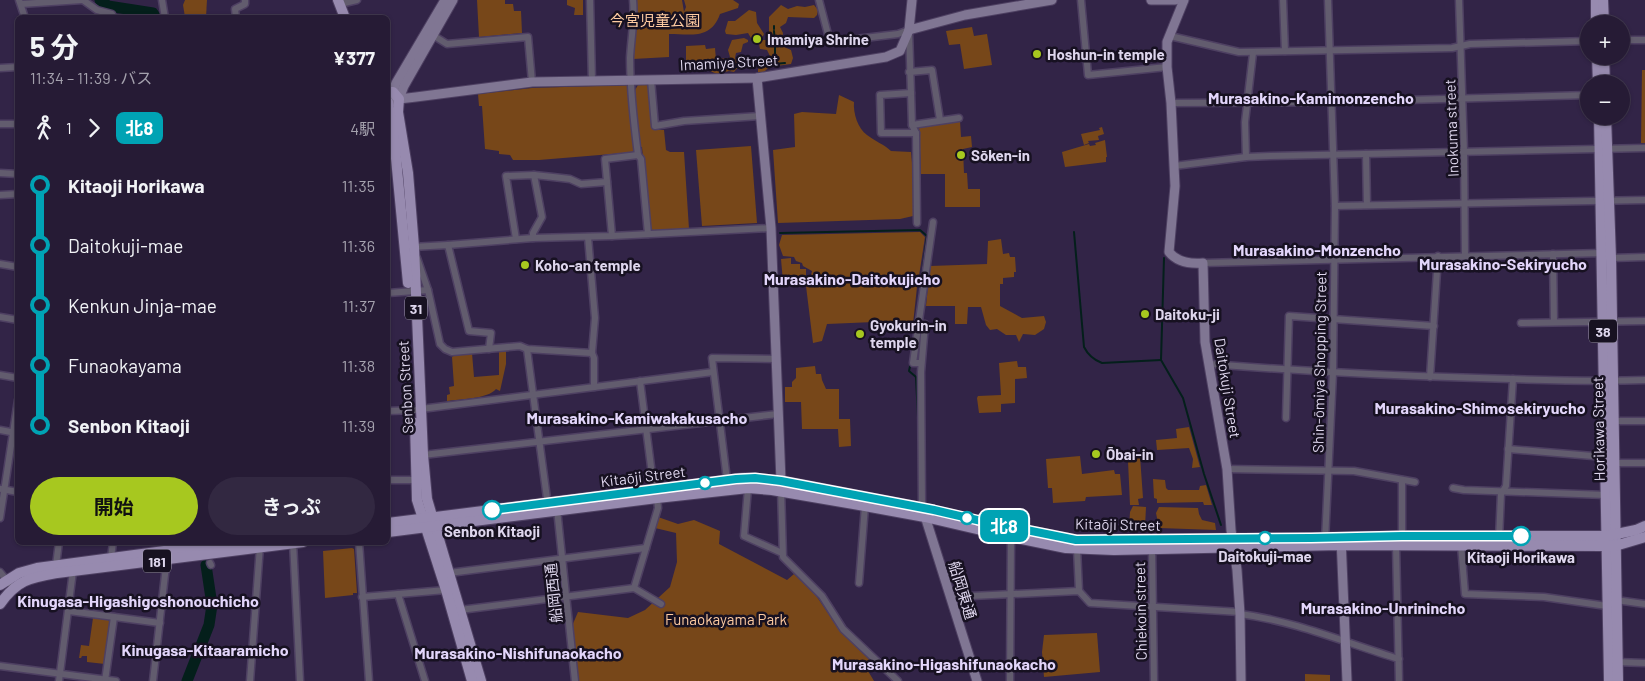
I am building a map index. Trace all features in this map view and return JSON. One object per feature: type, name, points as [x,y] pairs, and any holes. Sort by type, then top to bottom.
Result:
[{"type":"main road","points":[[1596,0],[1596,15]]},
{"type":"main road","points":[[1603,0],[1604,15]]},
{"type":"main road","points":[[339,2],[344,15]]},
{"type":"main road","name":"Senbon Street","points":[[393,94],[398,112],[395,148]]},
{"type":"main road","name":"Senbon Street","points":[[390,115],[410,248],[418,409],[428,522],[472,681]]},
{"type":"main road","name":"Horikawa Street","points":[[1600,125],[1605,201],[1609,381],[1613,662],[1609,681]]},
{"type":"main road","name":"Horikawa Street","points":[[1603,148],[1605,125]]},
{"type":"main road","name":"Horikawa Street","points":[[1609,381],[1613,421],[1606,494],[1611,541]]},
{"type":"main road","name":"Senbon Street","points":[[418,409],[417,500],[449,573],[481,681]]},
{"type":"main road","name":"Kitaōji Street","points":[[390,523],[428,522],[552,508],[656,494],[727,480],[755,478],[865,506],[924,512],[1011,537],[1077,550],[1152,544]]},
{"type":"main road","name":"Kitaōji Street","points":[[656,494],[781,486],[1076,540],[1152,544],[1399,540],[1611,541],[1645,537]]},
{"type":"main road","name":"Kitaōji Street","points":[[390,532],[428,522]]},
{"type":"main road","name":"Kitaōji Street","points":[[1611,541],[1645,526]]},
{"type":"main road","name":"Kitaōji Street","points":[[1399,540],[1461,545],[1499,541]]},
{"type":"main road","name":"181","points":[[5,581],[73,572],[217,545]]},
{"type":"main road","name":"181","points":[[0,604],[5,581],[19,573],[56,565],[111,558],[167,555],[260,545]]},
{"type":"main road","name":"Horikawa Street","points":[[1613,662],[1618,681]]},
{"type":"street","points":[[24,15],[20,2],[82,0],[97,10],[112,15]]},
{"type":"street","points":[[162,0],[164,15]]},
{"type":"street","points":[[236,15],[235,9],[245,4],[246,0]]},
{"type":"street","points":[[339,2],[357,0]]},
{"type":"street","points":[[393,94],[450,0]]},
{"type":"street","points":[[590,0],[592,81]]},
{"type":"street","points":[[633,0],[630,59],[631,80],[648,234]]},
{"type":"street","points":[[819,0],[830,42],[898,34],[965,15],[1048,0]]},
{"type":"street","name":"Imamiya Street","points":[[393,94],[532,82],[756,78],[892,55],[900,51],[908,30],[912,0]]},
{"type":"street","points":[[1081,0],[1088,75],[1167,67]]},
{"type":"street","points":[[1151,0],[1175,0]]},
{"type":"street","points":[[1184,0],[1167,42],[1175,186],[1169,252],[1172,255],[1190,264],[1553,254],[1645,257]]},
{"type":"street","points":[[1283,0],[1285,51]]},
{"type":"street","name":"Shin-ōmiya Shopping Street","points":[[1325,541],[1333,373],[1335,206],[1333,102],[1328,0]]},
{"type":"street","name":"Inokuma street","points":[[1459,0],[1465,256]]},
{"type":"street","points":[[908,30],[912,125],[916,133],[917,222]]},
{"type":"street","points":[[429,34],[447,44],[455,45],[528,38],[532,82]]},
{"type":"street","points":[[1170,36],[1239,52],[1252,53],[1452,48],[1487,44],[1580,41]]},
{"type":"street","points":[[1630,40],[1645,40]]},
{"type":"street","points":[[1246,157],[1245,122],[1252,53]]},
{"type":"street","points":[[0,68],[15,67]]},
{"type":"street","points":[[910,72],[932,70],[940,120]]},
{"type":"street","points":[[756,78],[770,228],[777,358],[782,553],[783,557],[822,596],[843,629],[898,681]]},
{"type":"street","points":[[651,80],[655,126],[684,121],[760,116]]},
{"type":"street","points":[[911,93],[880,95],[881,133],[916,133]]},
{"type":"street","points":[[1171,103],[1333,102],[1580,95]]},
{"type":"street","points":[[912,125],[959,118]]},
{"type":"street","points":[[0,124],[15,124]]},
{"type":"street","points":[[1174,166],[1246,157],[1645,148]]},
{"type":"street","points":[[1366,154],[1367,205]]},
{"type":"street","points":[[612,236],[605,158],[638,156]]},
{"type":"street","points":[[0,174],[15,174]]},
{"type":"street","points":[[516,239],[506,176],[534,175],[570,179],[581,184],[607,182]]},
{"type":"street","points":[[533,238],[533,232],[542,217],[534,175]]},
{"type":"street","points":[[0,195],[15,194]]},
{"type":"street","points":[[1335,206],[1645,200]]},
{"type":"street","points":[[922,363],[913,363],[916,339],[921,324],[933,222]]},
{"type":"street","points":[[592,353],[527,349],[520,346],[452,352],[445,349],[440,344],[428,290],[410,248],[533,238],[770,228]]},
{"type":"street","points":[[588,237],[595,318],[592,353],[594,358],[594,387]]},
{"type":"street","points":[[448,245],[469,331],[491,333],[489,349]]},
{"type":"street","points":[[1553,254],[1554,322]]},
{"type":"street","points":[[1430,377],[1438,256]]},
{"type":"street","points":[[0,264],[15,266]]},
{"type":"street","name":"Daitokuji Street","points":[[1203,264],[1205,342],[1227,469],[1240,613],[1241,681]]},
{"type":"street","points":[[390,293],[428,290]]},
{"type":"street","points":[[1286,418],[1290,316],[1434,326]]},
{"type":"street","points":[[0,317],[15,320]]},
{"type":"street","points":[[1520,323],[1645,321]]},
{"type":"street","points":[[921,324],[924,339],[922,363],[924,512]]},
{"type":"street","points":[[916,339],[924,339]]},
{"type":"street","name":"船岡西通","points":[[527,349],[538,441],[562,559],[575,681]]},
{"type":"street","points":[[727,480],[712,358],[777,358]]},
{"type":"street","points":[[1210,364],[1333,373],[1430,377],[1609,381],[1645,380]]},
{"type":"street","points":[[390,411],[713,372]]},
{"type":"street","points":[[0,375],[15,378]]},
{"type":"street","points":[[1499,541],[1501,494],[1506,486],[1513,379]]},
{"type":"street","points":[[634,588],[658,508],[640,381]]},
{"type":"street","points":[[423,455],[778,414]]},
{"type":"street","points":[[1613,421],[1645,421]]},
{"type":"street","points":[[0,430],[15,432],[2,490],[0,518]]},
{"type":"street","points":[[1508,449],[1645,462]]},
{"type":"street","points":[[1227,469],[1329,470],[1377,474],[1415,482]]},
{"type":"street","points":[[390,480],[416,480]]},
{"type":"street","points":[[1399,681],[1399,540],[1402,480]]},
{"type":"street","points":[[748,488],[744,536],[782,553]]},
{"type":"street","points":[[1453,488],[1606,494]]},
{"type":"street","points":[[2,490],[15,492]]},
{"type":"street","points":[[858,584],[865,506]]},
{"type":"street","name":"船岡東通","points":[[924,512],[977,681]]},
{"type":"street","points":[[1010,681],[1011,537]]},
{"type":"street","points":[[1341,541],[1347,681]]},
{"type":"street","name":"Chiekoin street","points":[[1152,544],[1154,681]]},
{"type":"street","points":[[56,565],[59,545]]},
{"type":"street","points":[[111,558],[113,545]]},
{"type":"street","points":[[250,681],[260,545]]},
{"type":"street","points":[[297,545],[300,681]]},
{"type":"street","points":[[359,545],[369,681]]},
{"type":"street","points":[[1461,545],[1465,594],[1645,604]]},
{"type":"street","points":[[449,573],[646,548]]},
{"type":"street","points":[[1077,550],[1079,591],[1090,603],[1240,613],[1303,626],[1398,659]]},
{"type":"street","points":[[152,681],[167,555]]},
{"type":"street","points":[[60,677],[73,572]]},
{"type":"street","points":[[460,610],[634,588],[661,604]]},
{"type":"street","points":[[362,597],[446,590]]},
{"type":"street","points":[[950,597],[1079,591]]},
{"type":"street","points":[[398,594],[425,681]]},
{"type":"street","points":[[69,611],[160,623]]},
{"type":"street","points":[[105,680],[114,617]]},
{"type":"street","points":[[1613,662],[1645,662]]},
{"type":"street","points":[[0,666],[60,677],[116,681]]},
{"type":"green space","points":[[185,0],[207,0],[206,15],[185,15],[183,5]]},
{"type":"green space","points":[[477,0],[505,0],[505,4],[513,4],[514,11],[521,11],[522,33],[479,37]]},
{"type":"green space","points":[[567,0],[583,0],[583,15],[574,15],[575,8],[567,5]]},
{"type":"green space","name":"今宮児童公園","points":[[635,0],[682,0],[684,12],[686,7],[684,0],[733,0],[739,4],[738,8],[720,14],[711,28],[705,32],[692,35],[669,34],[669,57],[633,59]]},
{"type":"green space","points":[[781,5],[788,9],[797,6],[814,5],[818,10],[817,15],[814,18],[788,17],[786,23],[780,27],[783,33],[782,39],[777,40],[769,32],[769,17]]},
{"type":"green space","points":[[749,10],[756,12],[757,23],[764,34],[754,43],[748,33],[736,35],[726,34],[725,31],[728,21],[735,21]]},
{"type":"green space","points":[[972,27],[974,36],[987,34],[992,65],[964,69],[960,44],[949,45],[946,31]]},
{"type":"green space","points":[[744,38],[748,42],[743,44],[741,52],[736,53],[735,58],[739,66],[734,72],[729,71],[717,74],[710,71],[711,66],[686,67],[686,46],[705,45],[706,49],[715,48],[716,60],[729,58],[728,50],[732,40]]},
{"type":"green space","points":[[762,40],[768,40],[791,50],[793,58],[791,64],[769,67],[764,72],[758,73],[758,69],[761,66],[772,60],[767,50],[760,49],[759,44]]},
{"type":"green space","points":[[1642,70],[1645,70],[1645,143],[1641,143]]},
{"type":"green space","points":[[628,85],[636,152],[539,160],[513,160],[510,155],[499,154],[499,151],[485,149],[482,106],[479,106],[478,94],[532,88]]},
{"type":"green space","points":[[638,85],[649,85],[653,130],[664,130],[666,150],[670,152],[684,152],[689,229],[650,231],[642,147],[638,147],[634,92]]},
{"type":"green space","points":[[839,95],[854,102],[857,120],[861,129],[867,135],[891,151],[911,152],[914,184],[913,216],[900,219],[778,223],[773,150],[795,147],[794,114],[802,112],[836,114]]},
{"type":"green space","points":[[960,121],[961,137],[971,136],[972,147],[963,149],[964,173],[967,173],[968,189],[980,189],[980,207],[945,207],[945,174],[921,174],[919,127]]},
{"type":"green space","points":[[1102,127],[1104,134],[1098,136],[1099,140],[1088,141],[1089,143],[1084,145],[1081,134],[1100,130],[1099,128]]},
{"type":"green space","points":[[1105,140],[1106,162],[1065,167],[1062,152],[1089,144],[1090,146],[1096,145],[1095,143]]},
{"type":"green space","points":[[751,146],[757,223],[702,226],[696,150]]},
{"type":"green space","points":[[920,232],[925,237],[919,276],[905,277],[904,283],[917,287],[913,324],[884,326],[874,322],[827,324],[822,341],[813,343],[806,286],[812,271],[796,261],[794,257],[783,256],[779,245],[782,235]]},
{"type":"green space","points":[[1001,239],[1003,254],[1009,253],[1010,257],[1015,257],[1016,272],[1014,272],[1014,277],[1003,278],[1003,284],[1000,284],[1000,306],[1022,318],[1044,316],[1046,322],[1044,329],[1035,335],[1023,334],[1019,342],[1016,335],[1006,335],[997,329],[990,330],[986,325],[981,307],[968,307],[967,324],[955,324],[955,306],[926,306],[930,266],[987,264],[988,241]]},
{"type":"green space","points":[[791,258],[791,264],[800,264],[800,269],[806,269],[806,281],[783,282],[781,259]]},
{"type":"green space","points":[[499,351],[506,351],[506,364],[500,391],[496,389],[480,397],[447,401],[447,395],[450,394],[449,387],[454,386],[452,357],[472,353],[474,377],[499,375]]},
{"type":"green space","points":[[1017,361],[1018,367],[1026,367],[1027,378],[1015,379],[1015,403],[1001,404],[1001,412],[979,413],[978,396],[1001,395],[999,363]]},
{"type":"green space","points":[[815,366],[816,374],[821,374],[826,389],[839,389],[839,419],[850,419],[851,446],[839,447],[838,429],[802,429],[801,402],[785,402],[785,387],[792,387],[792,382],[796,378],[796,368]]},
{"type":"green space","points":[[1189,427],[1200,467],[1192,468],[1193,459],[1189,448],[1157,450],[1156,440],[1177,438],[1176,429]]},
{"type":"green space","points":[[1080,456],[1082,474],[1114,470],[1115,474],[1120,474],[1122,495],[1086,497],[1085,501],[1053,503],[1052,488],[1048,488],[1046,459]]},
{"type":"green space","points":[[1133,456],[1140,456],[1143,498],[1138,499],[1139,505],[1130,505],[1128,461],[1133,460]]},
{"type":"green space","points":[[1153,479],[1165,480],[1168,490],[1199,490],[1200,486],[1206,485],[1212,505],[1204,505],[1203,502],[1157,503],[1157,499],[1154,498]]},
{"type":"green space","points":[[1133,506],[1146,507],[1145,527],[1139,529],[1129,528],[1130,512]]},
{"type":"green space","points":[[1159,507],[1198,508],[1202,520],[1215,523],[1216,530],[1159,528],[1156,513]]},
{"type":"green space","name":"Funaokayama Park","points":[[658,517],[678,524],[694,520],[720,531],[719,544],[787,580],[794,574],[815,594],[841,632],[874,664],[868,671],[874,681],[578,681],[572,626],[578,612],[628,618],[645,610],[670,587],[677,562],[676,533],[655,528]]},
{"type":"green space","points":[[354,549],[357,593],[325,598],[323,551]]},
{"type":"green space","points":[[93,618],[108,620],[111,623],[105,664],[87,662],[87,656],[79,658],[81,645],[89,646]]},
{"type":"green space","points":[[1097,633],[1100,672],[1044,677],[1042,652],[1044,635]]},
{"type":"green space","points":[[1305,674],[1330,675],[1330,681],[1305,681]]},
{"type":"waterway","points":[[100,0],[108,6],[153,13],[154,15]]},
{"type":"waterway","points":[[774,31],[775,43]]},
{"type":"waterway","points":[[775,45],[775,61]]},
{"type":"waterway","points":[[762,65],[785,63]]},
{"type":"waterway","points":[[731,67],[745,67]]},
{"type":"waterway","points":[[780,233],[920,230],[927,236],[918,308]]},
{"type":"waterway","points":[[1074,232],[1084,347],[1086,350],[1092,357],[1102,363],[1161,360]]},
{"type":"waterway","points":[[1164,258],[1161,360],[1183,398],[1204,474],[1221,525]]},
{"type":"waterway","points":[[911,362],[909,371],[916,377],[918,417]]},
{"type":"waterway","points":[[187,681],[209,625],[212,605],[206,565]]},
{"type":"bus line","name":"北8","points":[[492,510],[755,478],[781,481],[946,512],[1076,540],[1521,536]]},
{"type":"place","name":"Imamiya Shrine","points":[[757,39]]},
{"type":"place","name":"Hoshun-in temple","points":[[1037,54]]},
{"type":"place","name":"Sōken-in","points":[[961,155]]},
{"type":"place","name":"Koho-an temple","points":[[525,265]]},
{"type":"place","name":"Daitoku-ji","points":[[1145,314]]},
{"type":"place","name":"Gyokurin-in temple","points":[[860,334]]},
{"type":"place","name":"Ōbai-in","points":[[1096,454]]},
{"type":"place","name":"Senbon Kitaoji","points":[[492,510]]},
{"type":"place","name":"Kitaoji Horikawa","points":[[1521,536]]},
{"type":"place","name":"Daitokuji-mae","points":[[1265,538]]},
{"type":"district","name":"Murasakino-Kamimonzencho","points":[[1311,97]]},
{"type":"district","name":"Murasakino-Monzencho","points":[[1317,249]]},
{"type":"district","name":"Murasakino-Sekiryucho","points":[[1503,263]]},
{"type":"district","name":"Murasakino-Daitokujicho","points":[[852,278]]},
{"type":"district","name":"Murasakino-Shimosekiryucho","points":[[1480,407]]},
{"type":"district","name":"Murasakino-Kamiwakakusacho","points":[[637,417]]},
{"type":"district","name":"Kinugasa-Higashigoshonouchicho","points":[[138,600]]},
{"type":"district","name":"Murasakino-Unrinincho","points":[[1383,607]]},
{"type":"district","name":"Kinugasa-Kitaaramicho","points":[[205,649]]},
{"type":"district","name":"Murasakino-Nishifunaokacho","points":[[518,652]]},
{"type":"district","name":"Murasakino-Higashifunaokacho","points":[[944,663]]}]
